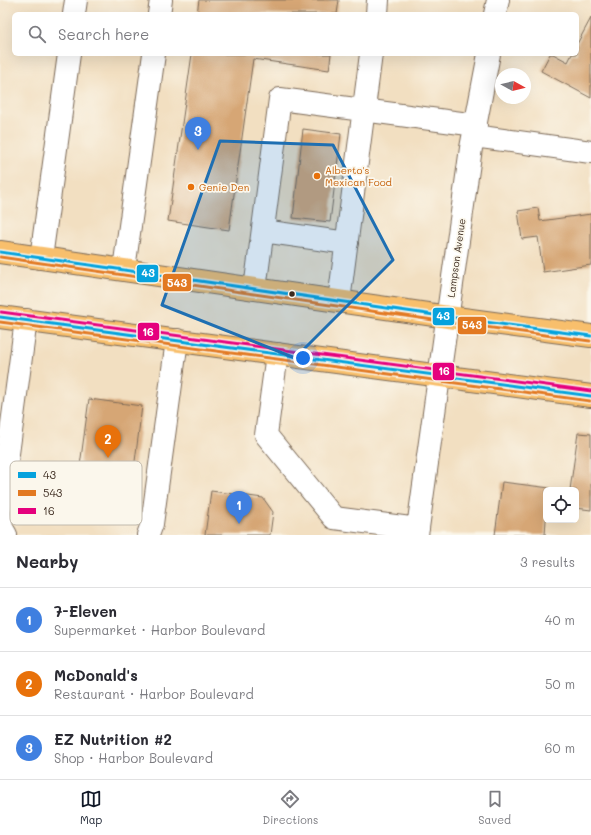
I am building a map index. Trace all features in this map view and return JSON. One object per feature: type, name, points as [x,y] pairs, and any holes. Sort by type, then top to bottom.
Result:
[{"type":"main road","points":[[0,252],[591,336]]},
{"type":"main road","points":[[0,317],[591,396]]},
{"type":"street","points":[[74,12],[76,0]]},
{"type":"street","points":[[159,12],[161,0]]},
{"type":"street","points":[[377,12],[378,0]]},
{"type":"street","points":[[496,12],[498,0]]},
{"type":"street","points":[[41,258],[69,56]]},
{"type":"street","points":[[124,270],[154,56]]},
{"type":"street","points":[[339,301],[371,56]]},
{"type":"street","name":"Lampson Avenue","points":[[418,532],[475,131],[489,56]]},
{"type":"street","points":[[255,289],[280,99],[364,110],[591,152]]},
{"type":"street","points":[[263,231],[347,242]]},
{"type":"street","points":[[6,535],[2,528],[0,513],[8,394],[26,320]]},
{"type":"street","points":[[148,535],[152,524],[177,340]]},
{"type":"street","points":[[277,354],[266,435],[334,518],[418,532]]},
{"type":"highlighted area","points":[[220,141],[333,145],[393,260],[295,358],[162,305]]},
{"type":"building","points":[[199,0],[339,0],[337,12],[197,12]]},
{"type":"building","points":[[591,18],[591,98],[541,71],[549,56],[557,56],[568,62],[571,56],[579,56],[579,40]]},
{"type":"building","points":[[192,56],[331,56],[329,70],[253,59],[229,230],[168,221]]},
{"type":"building","name":"Alberto's Mexican Food","points":[[303,129],[341,134],[330,222],[293,218]]},
{"type":"building","points":[[538,208],[540,221],[591,214],[591,265],[543,272],[538,237],[522,239],[518,211]]},
{"type":"building","points":[[89,399],[142,406],[135,461],[81,461]]},
{"type":"building","points":[[578,433],[591,434],[591,510],[579,508],[579,487],[570,487]]},
{"type":"building","points":[[502,482],[543,487],[543,523],[546,523],[545,535],[495,535]]},
{"type":"building","points":[[211,491],[263,498],[273,512],[270,535],[205,535]]},
{"type":"transit line","name":"43","points":[[0,252],[448,317],[591,336]]},
{"type":"transit line","name":"543","points":[[0,257],[447,322],[590,341]]},
{"type":"transit line","name":"16","points":[[1,312],[591,391]]},
{"type":"transit line","name":"43","points":[[0,317],[591,396]]},
{"type":"transit line","name":"543","points":[[0,322],[590,401]]},
{"type":"place","name":"EZ Nutrition #2","points":[[198,150]]},
{"type":"place","name":"Alberto's Mexican Food","points":[[317,176]]},
{"type":"place","name":"Genie Den","points":[[191,187]]},
{"type":"place","name":"McDonald's","points":[[108,458]]},
{"type":"place","name":"7-Eleven","points":[[239,524]]}]
